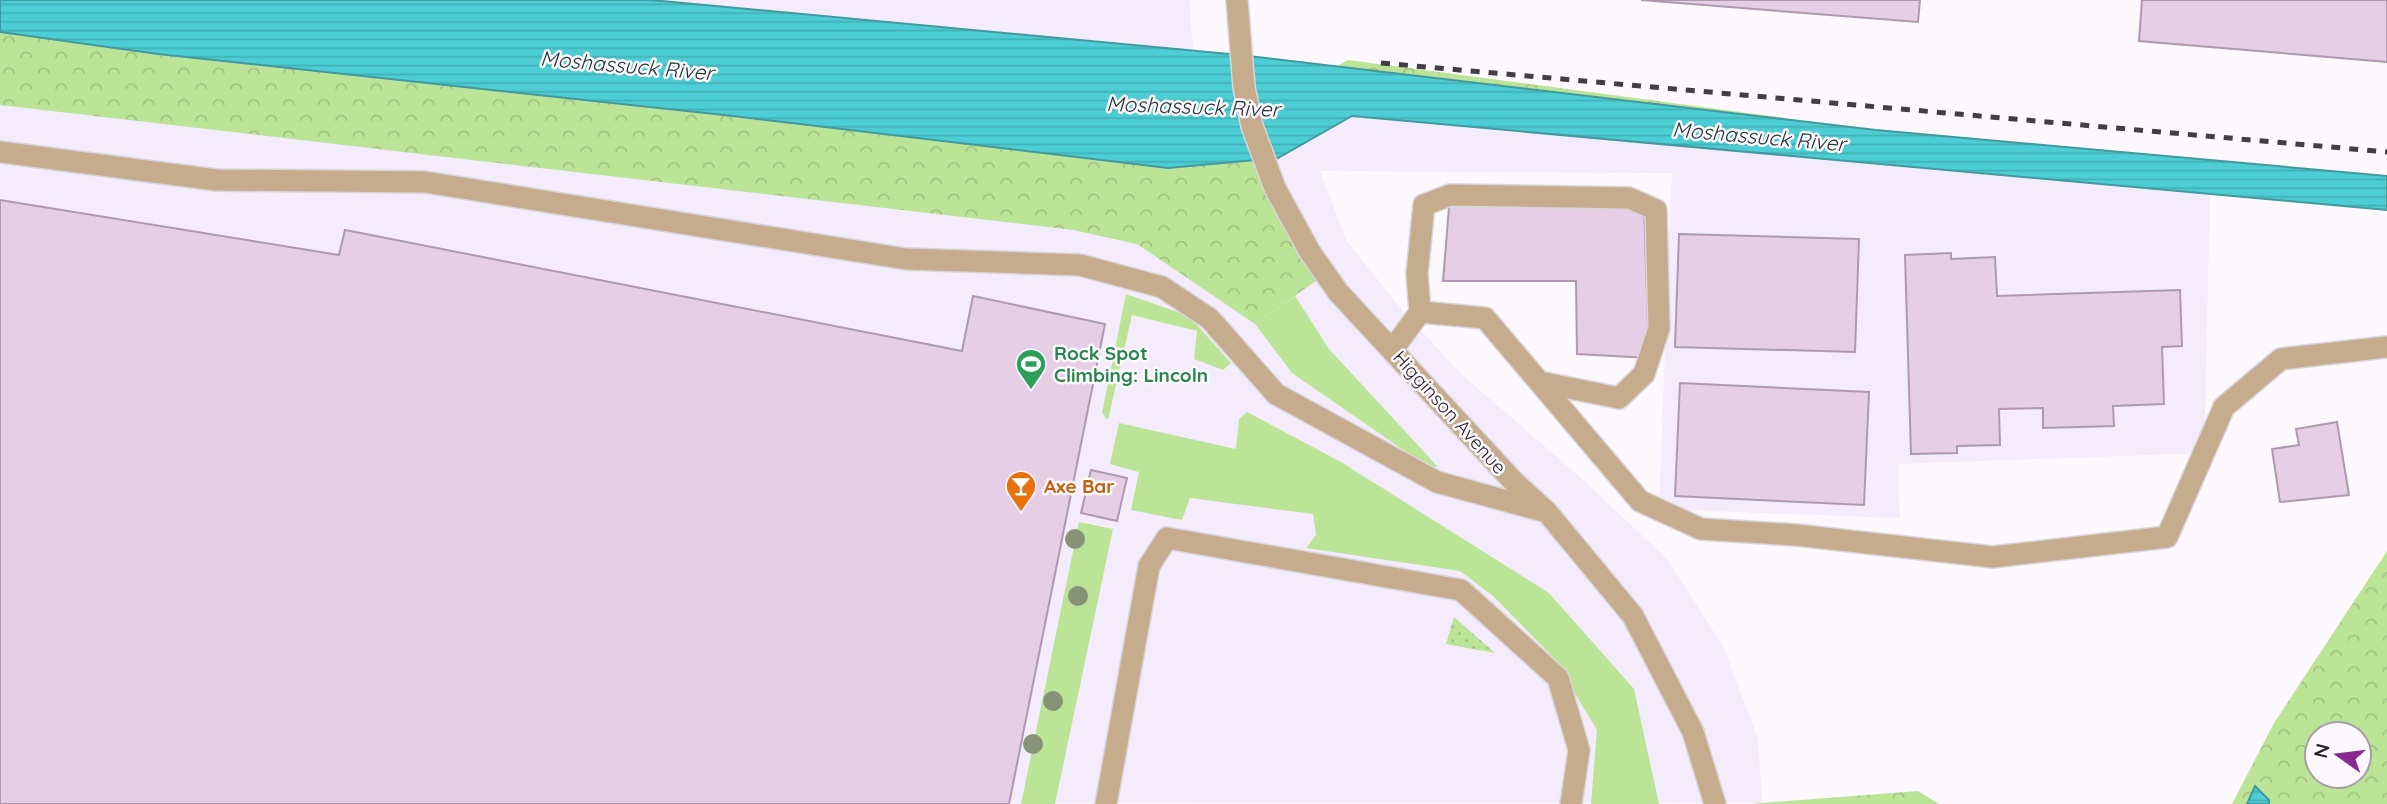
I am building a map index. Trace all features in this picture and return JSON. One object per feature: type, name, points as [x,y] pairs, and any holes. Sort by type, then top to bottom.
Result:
[{"type":"street","name":"Higginson Avenue","points":[[1237,0],[1240,55],[1249,111],[1264,159],[1287,213],[1338,292],[1514,482],[1547,512],[1633,616],[1693,732],[1715,804]]},
{"type":"street","points":[[0,152],[216,180],[425,182],[906,259],[1080,265],[1163,286],[1210,319],[1276,394],[1437,482],[1547,512]]},
{"type":"street","points":[[1393,349],[1420,312],[1417,274],[1424,205],[1450,195],[1629,198],[1657,210],[1659,328],[1644,374],[1619,398],[1540,382]]},
{"type":"street","points":[[1420,312],[1485,318],[1640,500],[1701,529],[1796,535],[1993,557],[2167,537],[2224,407],[2281,359],[2387,347]]},
{"type":"street","points":[[1106,804],[1149,566],[1167,538],[1461,590],[1558,678],[1579,750],[1571,804]]},
{"type":"shaded area","points":[[0,0],[1189,0],[1195,72],[1272,164],[1352,116],[2210,194],[2204,453],[1898,464],[1900,518],[1659,509],[1672,173],[1320,171],[1346,240],[1398,305],[1460,373],[1581,478],[1667,559],[1723,646],[1758,739],[1762,803],[0,804]]},
{"type":"green space","points":[[0,32],[72,42],[1255,114],[1348,60],[1876,130],[2387,176],[2387,210],[1352,116],[1278,158],[1270,168],[1327,273],[1255,324],[1137,244],[1073,230],[0,105]]},
{"type":"green space","points":[[1126,294],[1189,316],[1231,363],[1223,370],[1194,359],[1197,331],[1132,315],[1108,420],[1102,413]]},
{"type":"green space","points":[[1295,296],[1329,349],[1438,467],[1425,465],[1292,373],[1255,324]]},
{"type":"green space","points":[[1247,412],[1341,462],[1549,593],[1634,689],[1659,804],[1591,804],[1597,730],[1552,656],[1493,596],[1460,571],[1306,548],[1316,535],[1313,514],[1190,498],[1182,520],[1131,510],[1139,472],[1110,464],[1119,423],[1236,449],[1239,419]]},
{"type":"green space","points":[[1079,522],[1113,529],[1055,804],[1021,804]]},
{"type":"green space","points":[[2387,551],[2387,804],[2232,804],[2274,723]]},
{"type":"green space","points":[[1454,617],[1495,653],[1446,644]]},
{"type":"green space","points":[[1918,791],[1939,804],[1752,804],[1762,803]]},
{"type":"water","name":"Moshassuck River","points":[[0,0],[651,0],[1240,55],[1876,130],[2387,176],[2387,210],[1352,116],[1278,158],[1168,168],[724,115],[158,54],[0,32]]},
{"type":"water","points":[[2255,786],[2269,800],[2269,804],[2247,804]]},
{"type":"building","points":[[1641,0],[1920,0],[1918,22]]},
{"type":"building","points":[[2142,0],[2387,0],[2387,62],[2139,41]]},
{"type":"building","points":[[1450,195],[1644,204],[1649,358],[1577,354],[1576,281],[1443,281]]},
{"type":"building","points":[[0,200],[339,255],[345,230],[962,351],[973,296],[1105,324],[1009,804],[0,804]]},
{"type":"building","points":[[1679,234],[1859,239],[1855,352],[1675,347]]},
{"type":"building","points":[[1951,253],[1951,259],[1995,257],[1997,296],[2180,290],[2182,346],[2162,347],[2164,404],[2113,406],[2114,426],[2043,428],[2043,408],[1999,409],[2000,445],[1957,446],[1957,453],[1911,454],[1905,255]]},
{"type":"building","points":[[1680,383],[1869,392],[1864,505],[1675,496]]},
{"type":"building","points":[[2337,422],[2349,495],[2280,502],[2272,449],[2299,445],[2296,429]]},
{"type":"building","points":[[1091,470],[1127,478],[1117,521],[1081,513]]},
{"type":"railway","points":[[1381,63],[2387,152]]},
{"type":"place","name":"Rock Spot Climbing: Lincoln","points":[[1031,391]]},
{"type":"place","name":"Axe Bar","points":[[1021,513]]}]
